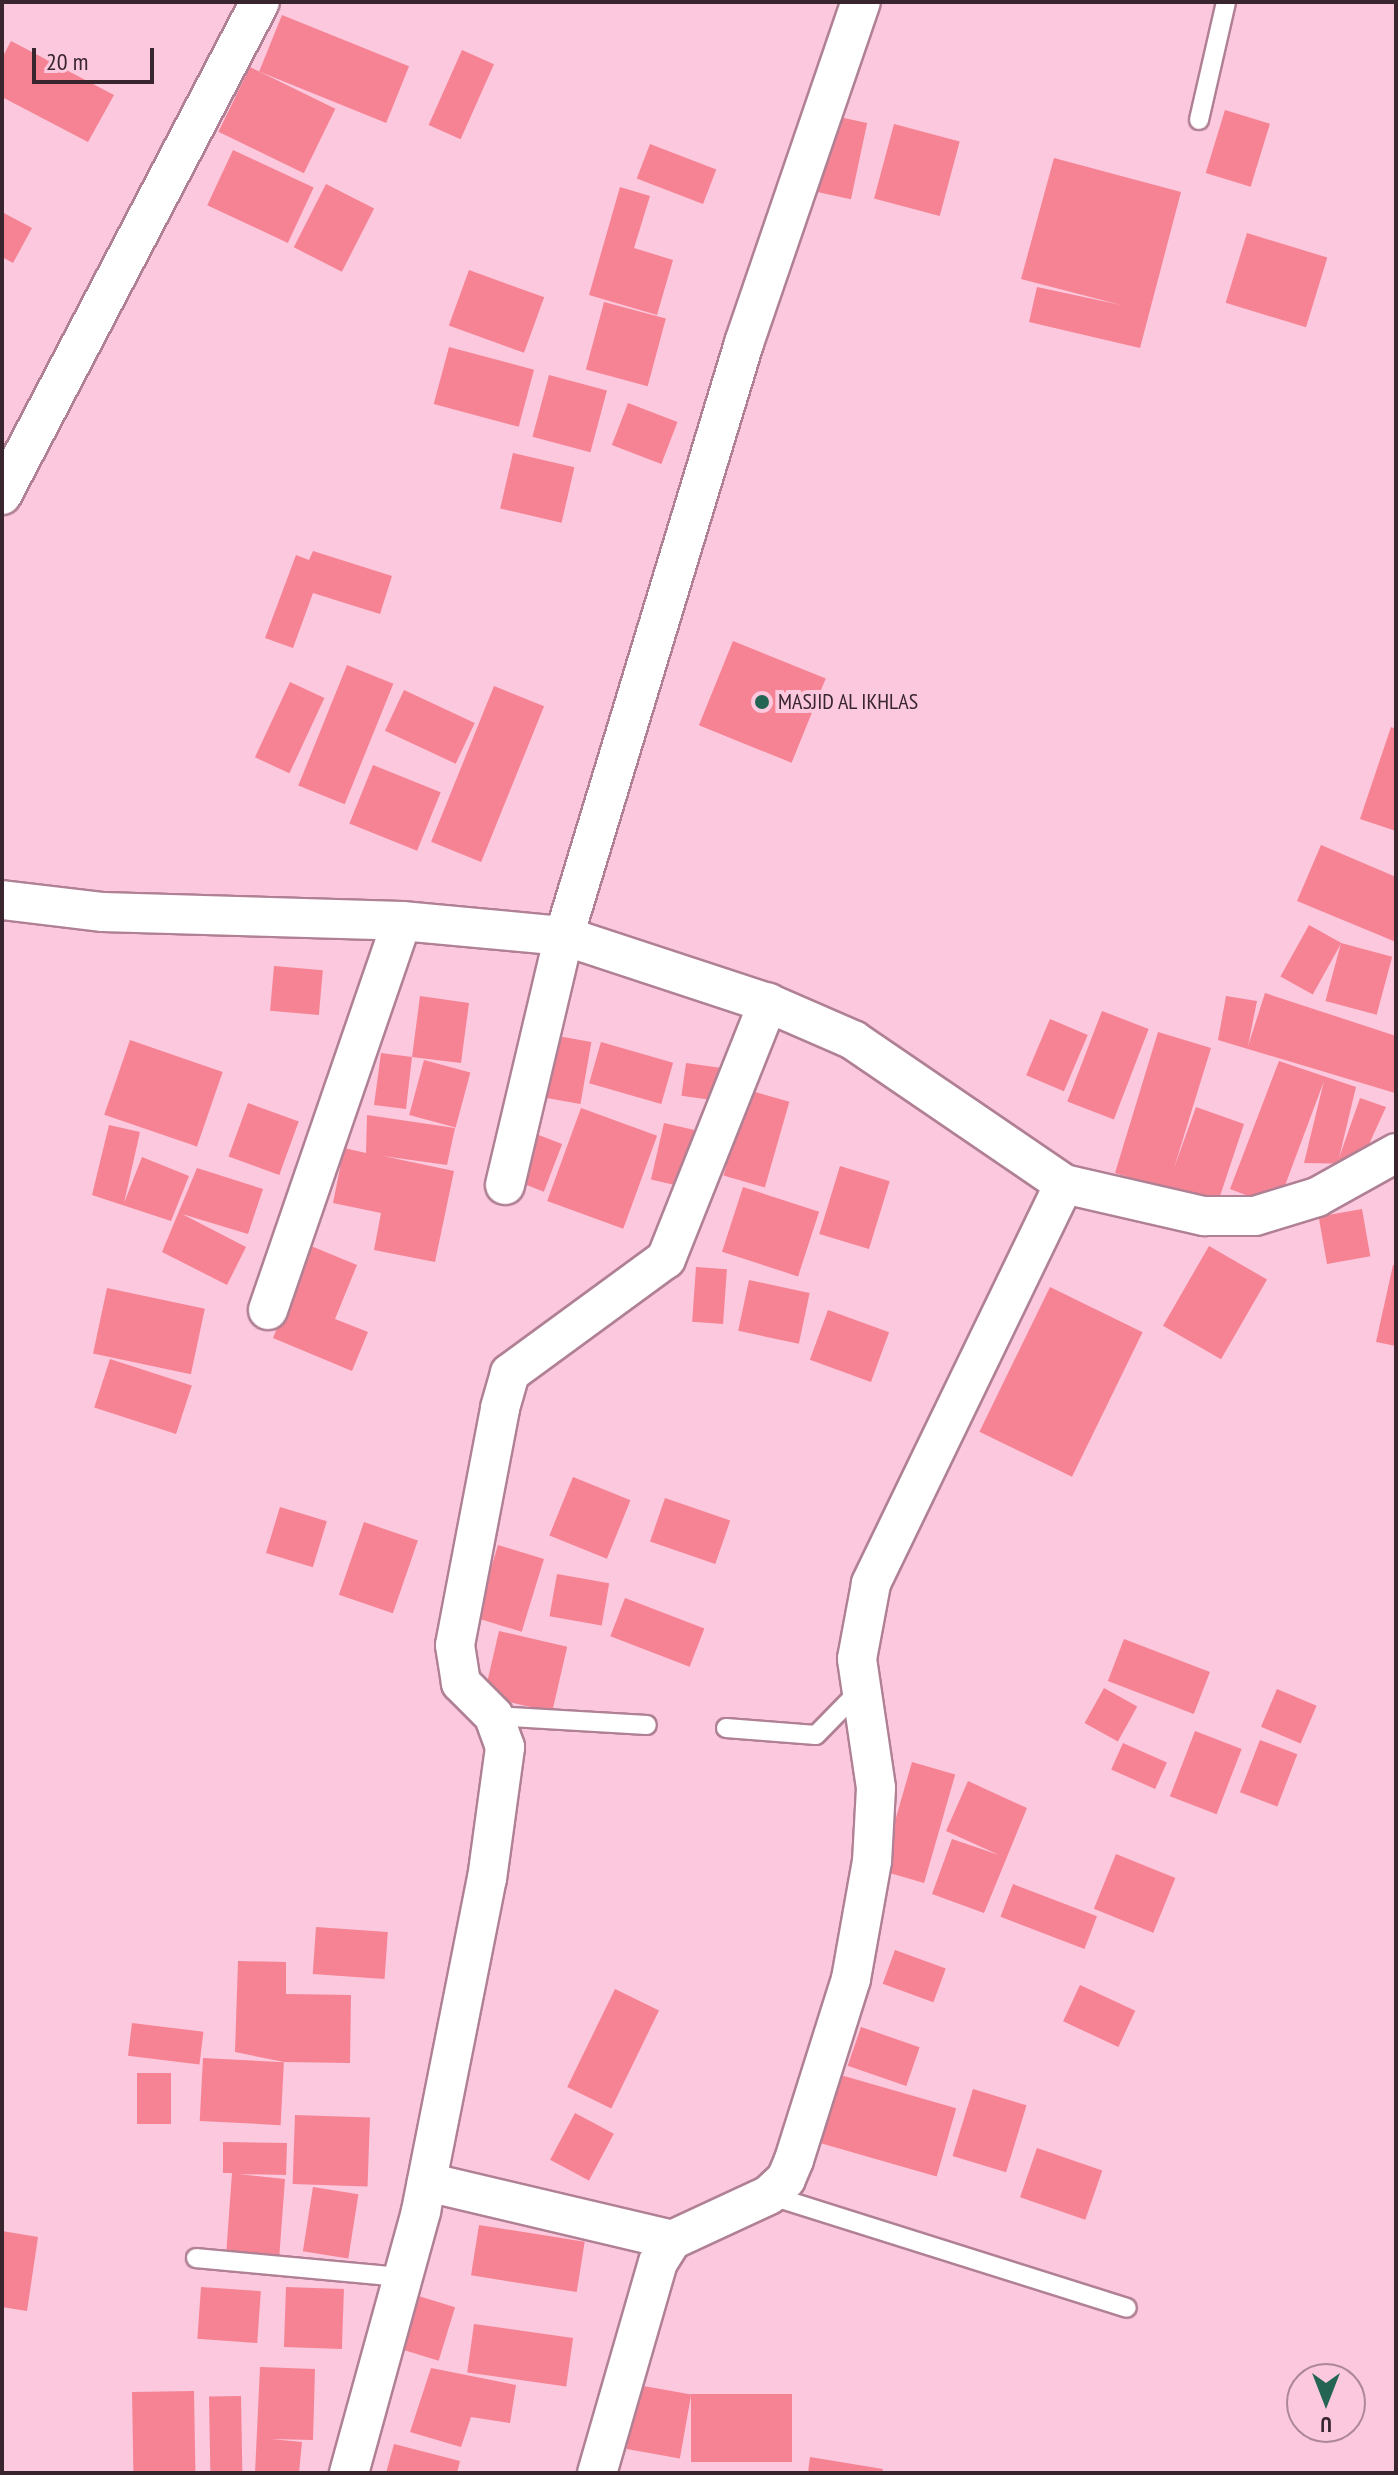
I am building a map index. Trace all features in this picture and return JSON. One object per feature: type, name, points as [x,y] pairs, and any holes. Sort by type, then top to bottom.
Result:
[{"type":"street","points":[[2,495],[260,2]]},
{"type":"street","points":[[505,1185],[564,936],[744,343],[861,2]]},
{"type":"street","points":[[2,900],[103,912],[402,921],[564,936],[768,1003],[853,1040],[1064,1184],[1204,1216],[1255,1216],[1317,1197],[1396,1153]]},
{"type":"street","points":[[268,1310],[402,921]]},
{"type":"street","points":[[349,2473],[427,2182],[487,1879],[505,1747],[494,1716],[461,1683],[455,1645],[510,1373],[586,1322],[666,1259],[768,1003]]},
{"type":"street","points":[[597,2473],[658,2262],[672,2240],[769,2195],[790,2169],[851,1979],[872,1861],[876,1788],[857,1659],[871,1584],[1064,1184]]},
{"type":"street","points":[[427,2182],[672,2240]]},
{"type":"lane","points":[[1199,120],[1226,2]]},
{"type":"lane","points":[[726,1728],[816,1735],[862,1688]]},
{"type":"lane","points":[[494,1716],[647,1725]]},
{"type":"lane","points":[[769,2195],[1127,2308]]},
{"type":"lane","points":[[196,2258],[402,2277]]},
{"type":"building","points":[[282,15],[409,66],[386,123],[259,72]]},
{"type":"building","points":[[11,41],[114,95],[88,142],[2,97],[2,58]]},
{"type":"building","points":[[462,50],[494,64],[461,139],[429,125]]},
{"type":"building","points":[[250,67],[335,109],[304,173],[218,132]]},
{"type":"building","points":[[1225,110],[1270,124],[1251,187],[1206,173]]},
{"type":"building","points":[[830,115],[867,123],[851,199],[814,191]]},
{"type":"building","points":[[894,124],[960,142],[940,216],[874,198]]},
{"type":"building","points":[[650,144],[716,169],[703,204],[637,179]]},
{"type":"building","points":[[233,150],[314,188],[288,243],[207,205]]},
{"type":"building","points":[[1054,158],[1181,192],[1140,348],[1029,322],[1037,287],[1121,305],[1021,279]]},
{"type":"building","points":[[326,184],[374,209],[342,272],[294,247]]},
{"type":"building","points":[[620,187],[650,196],[634,248],[673,260],[657,315],[589,295]]},
{"type":"building","points":[[2,212],[32,228],[13,263],[2,257]]},
{"type":"building","points":[[1247,233],[1327,258],[1306,327],[1226,303]]},
{"type":"building","points":[[469,270],[544,297],[524,353],[449,325]]},
{"type":"building","points":[[604,302],[666,319],[648,386],[586,370]]},
{"type":"building","points":[[449,347],[534,370],[519,427],[434,404]]},
{"type":"building","points":[[549,375],[607,391],[590,452],[532,437]]},
{"type":"building","points":[[628,403],[677,422],[661,464],[612,445]]},
{"type":"building","points":[[513,453],[574,467],[562,523],[500,509]]},
{"type":"building","points":[[313,551],[392,576],[380,614],[313,593],[293,648],[265,638],[296,555],[309,560]]},
{"type":"building","name":"MASJID AL IKHLAS","points":[[733,641],[826,678],[792,763],[699,725]]},
{"type":"building","points":[[347,665],[393,684],[345,804],[298,786]]},
{"type":"building","points":[[290,682],[324,698],[289,773],[255,757]]},
{"type":"building","points":[[494,686],[544,706],[481,862],[431,842]]},
{"type":"building","points":[[404,690],[475,723],[456,764],[385,731]]},
{"type":"building","points":[[1391,727],[1396,729],[1396,831],[1360,819]]},
{"type":"building","points":[[373,765],[441,792],[417,851],[349,823]]},
{"type":"building","points":[[1321,845],[1396,877],[1396,942],[1297,901]]},
{"type":"building","points":[[1309,925],[1341,943],[1313,995],[1280,977]]},
{"type":"building","points":[[1341,943],[1392,957],[1377,1015],[1325,1001]]},
{"type":"building","points":[[274,966],[323,970],[319,1015],[270,1011]]},
{"type":"building","points":[[1265,993],[1396,1036],[1395,1093],[1218,1040],[1226,996],[1257,1001],[1248,1046]]},
{"type":"building","points":[[420,996],[469,1003],[461,1063],[412,1057]]},
{"type":"building","points":[[1102,1011],[1149,1029],[1114,1119],[1067,1102]]},
{"type":"building","points":[[1050,1019],[1088,1035],[1064,1091],[1026,1075]]},
{"type":"building","points":[[1158,1032],[1211,1048],[1174,1168],[1196,1107],[1244,1124],[1217,1205],[1115,1173]]},
{"type":"building","points":[[552,1035],[591,1042],[580,1104],[541,1097]]},
{"type":"building","points":[[130,1040],[223,1072],[197,1147],[104,1115]]},
{"type":"building","points":[[601,1042],[673,1063],[661,1104],[589,1083]]},
{"type":"building","points":[[381,1053],[412,1057],[406,1109],[374,1105]]},
{"type":"building","points":[[424,1060],[470,1072],[456,1127],[409,1115]]},
{"type":"building","points":[[1279,1061],[1356,1087],[1339,1158],[1360,1098],[1386,1107],[1360,1164],[1304,1163],[1324,1081],[1277,1207],[1230,1189]]},
{"type":"building","points":[[686,1063],[731,1069],[726,1102],[681,1096]]},
{"type":"building","points":[[748,1090],[789,1102],[765,1187],[723,1176]]},
{"type":"building","points":[[248,1103],[299,1121],[279,1175],[229,1157]]},
{"type":"building","points":[[581,1108],[657,1136],[623,1229],[547,1201]]},
{"type":"building","points":[[367,1115],[455,1128],[447,1165],[383,1156],[454,1171],[435,1262],[374,1250],[381,1213],[333,1203],[344,1148],[366,1153]]},
{"type":"building","points":[[664,1123],[702,1132],[689,1188],[651,1180]]},
{"type":"building","points":[[109,1125],[140,1132],[124,1203],[142,1157],[189,1176],[171,1221],[92,1195]]},
{"type":"building","points":[[536,1134],[562,1144],[544,1192],[518,1182]]},
{"type":"building","points":[[840,1166],[890,1181],[869,1249],[819,1234]]},
{"type":"building","points":[[197,1168],[263,1189],[248,1234],[182,1214],[246,1247],[227,1285],[162,1252]]},
{"type":"building","points":[[743,1187],[819,1212],[798,1276],[722,1252]]},
{"type":"building","points":[[1362,1209],[1370,1256],[1327,1264],[1319,1217]]},
{"type":"building","points":[[311,1246],[357,1265],[335,1319],[368,1332],[352,1371],[273,1338]]},
{"type":"building","points":[[1209,1246],[1267,1280],[1221,1359],[1163,1326]]},
{"type":"building","points":[[1393,1265],[1396,1265],[1396,1346],[1376,1342]]},
{"type":"building","points":[[696,1267],[727,1269],[723,1324],[692,1322]]},
{"type":"building","points":[[749,1280],[810,1293],[799,1344],[738,1331]]},
{"type":"building","points":[[1050,1287],[1143,1332],[1072,1477],[979,1432]]},
{"type":"building","points":[[107,1288],[205,1309],[191,1374],[93,1354]]},
{"type":"building","points":[[828,1310],[889,1332],[871,1382],[810,1360]]},
{"type":"building","points":[[110,1359],[192,1386],[176,1434],[94,1408]]},
{"type":"building","points":[[573,1477],[630,1500],[607,1559],[549,1535]]},
{"type":"building","points":[[665,1498],[730,1520],[715,1564],[650,1541]]},
{"type":"building","points":[[280,1507],[327,1521],[313,1567],[266,1553]]},
{"type":"building","points":[[364,1522],[418,1541],[393,1613],[339,1595]]},
{"type":"building","points":[[498,1545],[544,1559],[522,1632],[476,1618]]},
{"type":"building","points":[[557,1574],[609,1583],[602,1626],[550,1616]]},
{"type":"building","points":[[625,1598],[704,1628],[690,1667],[610,1636]]},
{"type":"building","points":[[499,1631],[567,1647],[552,1712],[484,1696]]},
{"type":"building","points":[[1124,1639],[1210,1672],[1194,1714],[1108,1681]]},
{"type":"building","points":[[1104,1688],[1137,1706],[1118,1741],[1085,1723]]},
{"type":"building","points":[[1277,1689],[1317,1706],[1301,1744],[1261,1727]]},
{"type":"building","points":[[1195,1731],[1242,1749],[1217,1814],[1170,1796]]},
{"type":"building","points":[[1260,1740],[1297,1754],[1277,1807],[1240,1792]]},
{"type":"building","points":[[1123,1743],[1167,1763],[1155,1789],[1111,1769]]},
{"type":"building","points":[[912,1762],[955,1774],[924,1883],[881,1871]]},
{"type":"building","points":[[968,1781],[1027,1808],[984,1913],[932,1894],[952,1839],[999,1855],[946,1831]]},
{"type":"building","points":[[1116,1854],[1175,1878],[1153,1933],[1094,1909]]},
{"type":"building","points":[[1013,1884],[1097,1916],[1084,1949],[1000,1917]]},
{"type":"building","points":[[316,1927],[388,1932],[385,1979],[313,1974]]},
{"type":"building","points":[[895,1950],[946,1968],[933,2002],[883,1984]]},
{"type":"building","points":[[238,1961],[286,1962],[286,1994],[351,1995],[350,2063],[284,2062],[235,2052]]},
{"type":"building","points":[[1080,1985],[1135,2011],[1118,2047],[1063,2021]]},
{"type":"building","points":[[615,1989],[659,2010],[611,2108],[567,2087]]},
{"type":"building","points":[[132,2023],[203,2032],[199,2065],[128,2056]]},
{"type":"building","points":[[861,2027],[920,2047],[906,2086],[848,2066]]},
{"type":"building","points":[[203,2058],[284,2062],[281,2125],[200,2121]]},
{"type":"building","points":[[137,2073],[171,2073],[171,2124],[137,2124]]},
{"type":"building","points":[[837,2074],[956,2108],[937,2176],[817,2142]]},
{"type":"building","points":[[973,2089],[1027,2105],[1006,2172],[953,2156]]},
{"type":"building","points":[[575,2113],[614,2134],[589,2180],[550,2160]]},
{"type":"building","points":[[295,2115],[370,2118],[368,2187],[293,2184]]},
{"type":"building","points":[[223,2142],[287,2143],[286,2175],[238,2174],[285,2179],[279,2260],[226,2256],[232,2173],[223,2173]]},
{"type":"building","points":[[1037,2148],[1102,2170],[1085,2220],[1020,2197]]},
{"type":"building","points":[[313,2187],[358,2194],[348,2258],[303,2251]]},
{"type":"building","points":[[479,2225],[585,2242],[577,2292],[471,2275]]},
{"type":"building","points":[[2,2231],[38,2237],[27,2311],[2,2307]]},
{"type":"building","points":[[201,2287],[261,2291],[257,2343],[197,2339]]},
{"type":"building","points":[[286,2287],[344,2289],[342,2349],[284,2347]]},
{"type":"building","points":[[412,2294],[455,2307],[439,2361],[396,2348]]},
{"type":"building","points":[[474,2324],[573,2338],[566,2386],[467,2373]]},
{"type":"building","points":[[260,2367],[315,2369],[313,2440],[271,2439],[302,2442],[299,2473],[255,2473]]},
{"type":"building","points":[[431,2368],[516,2385],[510,2423],[471,2417],[461,2447],[410,2432]]},
{"type":"building","points":[[638,2385],[691,2394],[680,2458],[627,2449]]},
{"type":"building","points":[[194,2391],[195,2473],[133,2473],[132,2392]]},
{"type":"building","points":[[691,2394],[792,2394],[792,2462],[691,2462]]},
{"type":"building","points":[[241,2396],[242,2473],[210,2473],[209,2397]]},
{"type":"building","points":[[394,2444],[460,2461],[457,2473],[386,2473]]},
{"type":"building","points":[[810,2457],[883,2469],[882,2473],[808,2473]]},
{"type":"place","name":"MASJID AL IKHLAS","points":[[762,702]]}]
